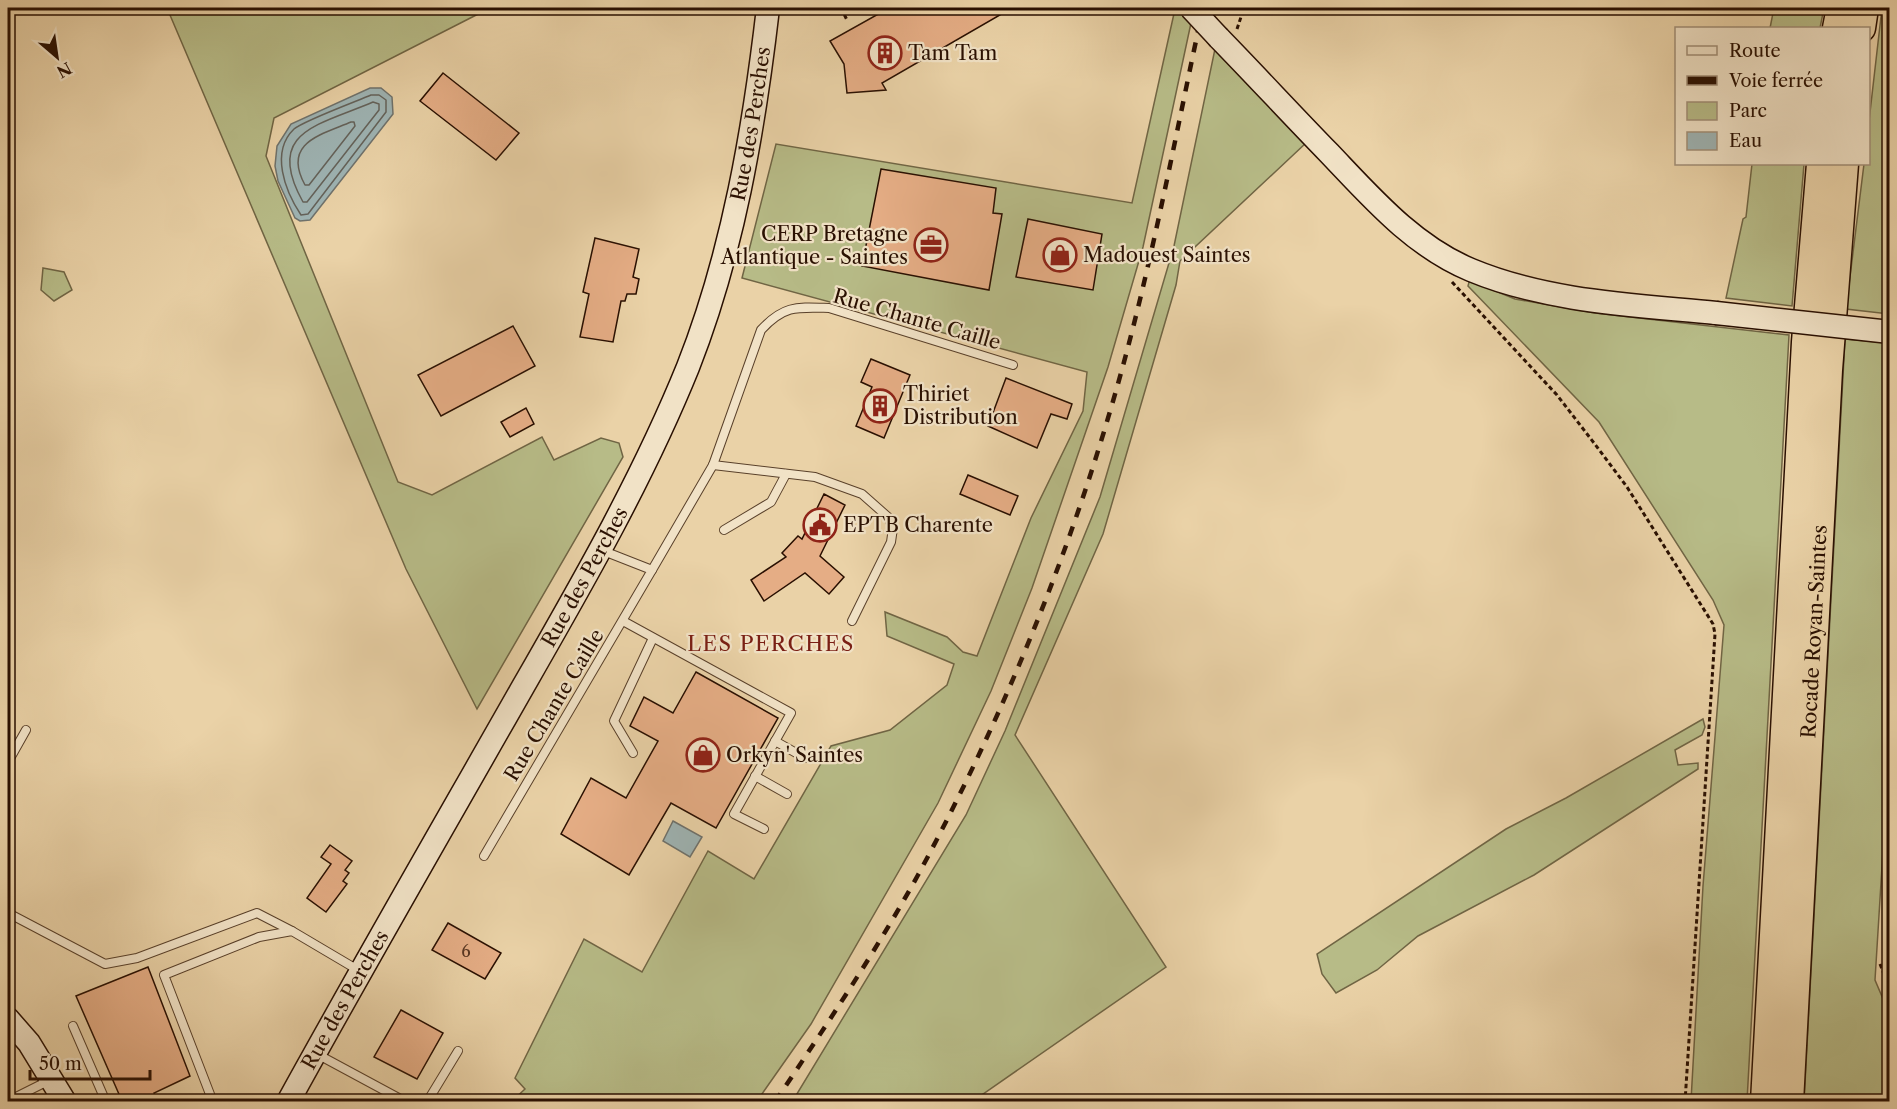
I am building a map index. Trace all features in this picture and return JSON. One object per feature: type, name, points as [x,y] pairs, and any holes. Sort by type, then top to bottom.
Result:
[{"type":"highway","points":[[1837,27],[1841,8]]},
{"type":"highway","points":[[1861,27],[1864,8]]},
{"type":"highway","name":"Rocade Royan-Saintes","points":[[1765,1101],[1806,342],[1821,165]]},
{"type":"highway","name":"Rocade Royan-Saintes","points":[[1789,1101],[1828,370],[1844,165]]},
{"type":"street","name":"Rue des Perches","points":[[288,1101],[601,550],[655,443],[688,366],[717,281],[745,164],[760,78],[768,8]]},
{"type":"street","points":[[1191,8],[1382,208],[1439,254],[1470,270],[1512,285],[1584,300],[1890,332]]},
{"type":"street","points":[[8,1019],[29,1043],[59,1094]]},
{"type":"lane","name":"Rue Chante Caille","points":[[484,856],[713,465],[761,330],[777,313],[801,306],[829,308],[1013,365]]},
{"type":"lane","points":[[713,465],[815,477],[862,494],[888,517],[893,528],[891,542],[852,621]]},
{"type":"lane","points":[[724,530],[771,502],[786,474]]},
{"type":"lane","points":[[601,550],[652,570]]},
{"type":"lane","points":[[623,621],[790,713],[734,814],[764,829]]},
{"type":"lane","points":[[633,753],[614,720],[653,638]]},
{"type":"lane","points":[[8,762],[27,730]]},
{"type":"lane","points":[[775,741],[805,758]]},
{"type":"lane","points":[[755,776],[787,794]]},
{"type":"lane","points":[[8,913],[105,964],[137,958],[257,913],[361,972]]},
{"type":"lane","points":[[213,1101],[164,975],[259,937],[292,931]]},
{"type":"lane","points":[[73,1026],[106,1101]]},
{"type":"lane","points":[[427,1101],[458,1052]]},
{"type":"lane","points":[[315,1053],[406,1101]]},
{"type":"lane","points":[[8,1101],[59,1094]]},
{"type":"path","points":[[841,8],[847,20]]},
{"type":"path","points":[[1439,254],[1455,286],[1557,394],[1601,452],[1646,517],[1713,624],[1715,634],[1685,1101]]},
{"type":"path","points":[[1880,964],[1890,989]]},
{"type":"green space","points":[[167,8],[490,8],[274,118],[266,156],[398,482],[432,495],[542,437],[554,460],[601,438],[619,443],[623,457],[477,709],[406,569]]},
{"type":"green space","points":[[1774,8],[1824,8],[1820,27],[1770,27]]},
{"type":"green space","points":[[1882,8],[1889,8],[1889,314],[1846,309],[1864,165],[1870,165],[1870,112]]},
{"type":"green space","points":[[1175,9],[1191,23],[1143,247],[1108,367],[1032,588],[991,691],[938,803],[811,1024],[757,1101],[511,1102],[525,1089],[515,1078],[584,939],[642,972],[708,851],[754,879],[831,746],[890,730],[947,685],[954,664],[887,636],[885,612],[947,637],[963,652],[977,656],[1031,518],[1083,411],[1087,372],[742,278],[776,144],[1132,203]]},
{"type":"green space","points":[[1216,44],[1307,142],[1180,261],[1176,285],[1103,534],[1015,735],[1166,967],[973,1101],[792,1102],[966,815],[1005,731],[1100,497],[1174,246]]},
{"type":"green space","points":[[1752,165],[1804,165],[1792,306],[1726,298],[1743,219],[1746,217]]},
{"type":"green space","points":[[43,268],[64,272],[72,290],[54,301],[41,290]]},
{"type":"green space","points":[[1469,282],[1515,299],[1595,313],[1789,335],[1747,1101],[1691,1101],[1703,886],[1724,625],[1713,600],[1599,422],[1468,286]]},
{"type":"green space","points":[[1845,339],[1889,343],[1890,737],[1875,980],[1889,1013],[1889,1101],[1804,1102]]},
{"type":"green space","points":[[1703,719],[1705,727],[1702,735],[1675,750],[1678,765],[1698,763],[1698,769],[1534,875],[1418,936],[1377,970],[1336,993],[1322,974],[1317,954],[1506,829],[1566,798]]},
{"type":"water","points":[[370,88],[381,88],[392,97],[393,114],[310,220],[300,221],[295,218],[278,181],[275,166],[277,146],[291,124]]},
{"type":"water","points":[[673,821],[702,837],[690,857],[663,841]]},
{"type":"building","name":"Tam Tam","points":[[889,8],[1012,8],[882,83],[886,90],[847,93],[844,64],[830,41]]},
{"type":"building","points":[[443,73],[519,133],[496,160],[420,101]]},
{"type":"building","name":"CERP Bretagne Atlantique - Saintes","points":[[881,169],[996,188],[993,213],[1002,214],[989,290],[862,266]]},
{"type":"building","name":"Madouest Saintes","points":[[1028,219],[1102,234],[1093,290],[1016,277]]},
{"type":"building","points":[[595,238],[639,249],[633,277],[639,279],[636,294],[627,294],[625,301],[621,301],[613,342],[580,337],[589,294],[583,292]]},
{"type":"building","points":[[513,326],[535,366],[441,416],[418,375]]},
{"type":"building","name":"Thiriet Distribution","points":[[871,359],[910,375],[884,438],[856,426],[872,387],[861,382]]},
{"type":"building","points":[[1006,378],[1072,404],[1067,419],[1051,414],[1037,448],[988,426]]},
{"type":"building","points":[[526,408],[534,424],[510,437],[501,422]]},
{"type":"building","points":[[968,475],[1018,496],[1010,515],[960,494]]},
{"type":"building","points":[[824,494],[845,505],[820,556],[844,577],[829,594],[805,573],[764,601],[751,580],[786,557],[782,553],[798,536],[802,539]]},
{"type":"building","name":"Orkyn' Saintes","points":[[696,672],[778,718],[716,828],[671,803],[629,875],[561,834],[591,778],[626,798],[658,741],[630,726],[644,697],[673,713]]},
{"type":"building","points":[[330,845],[352,861],[345,870],[349,873],[343,881],[347,884],[326,912],[307,898],[331,864],[321,857]]},
{"type":"building","points":[[448,923],[501,953],[485,979],[432,950]]},
{"type":"building","points":[[148,967],[190,1076],[154,1093],[158,1101],[122,1101],[76,996]]},
{"type":"building","points":[[401,1010],[443,1033],[417,1079],[374,1057]]},
{"type":"railway","points":[[775,1102],[902,904],[975,762],[1027,646],[1072,528],[1125,358],[1161,209],[1203,8]]},
{"type":"place","name":"Tam Tam","points":[[885,53]]},
{"type":"place","name":"CERP Bretagne Atlantique - Saintes","points":[[931,245]]},
{"type":"place","name":"Madouest Saintes","points":[[1060,255]]},
{"type":"place","name":"Thiriet Distribution","points":[[880,406]]},
{"type":"place","name":"EPTB Charente","points":[[820,525]]},
{"type":"place","name":"Orkyn' Saintes","points":[[703,755]]},
{"type":"district","name":"LES PERCHES","points":[[771,644]]}]
